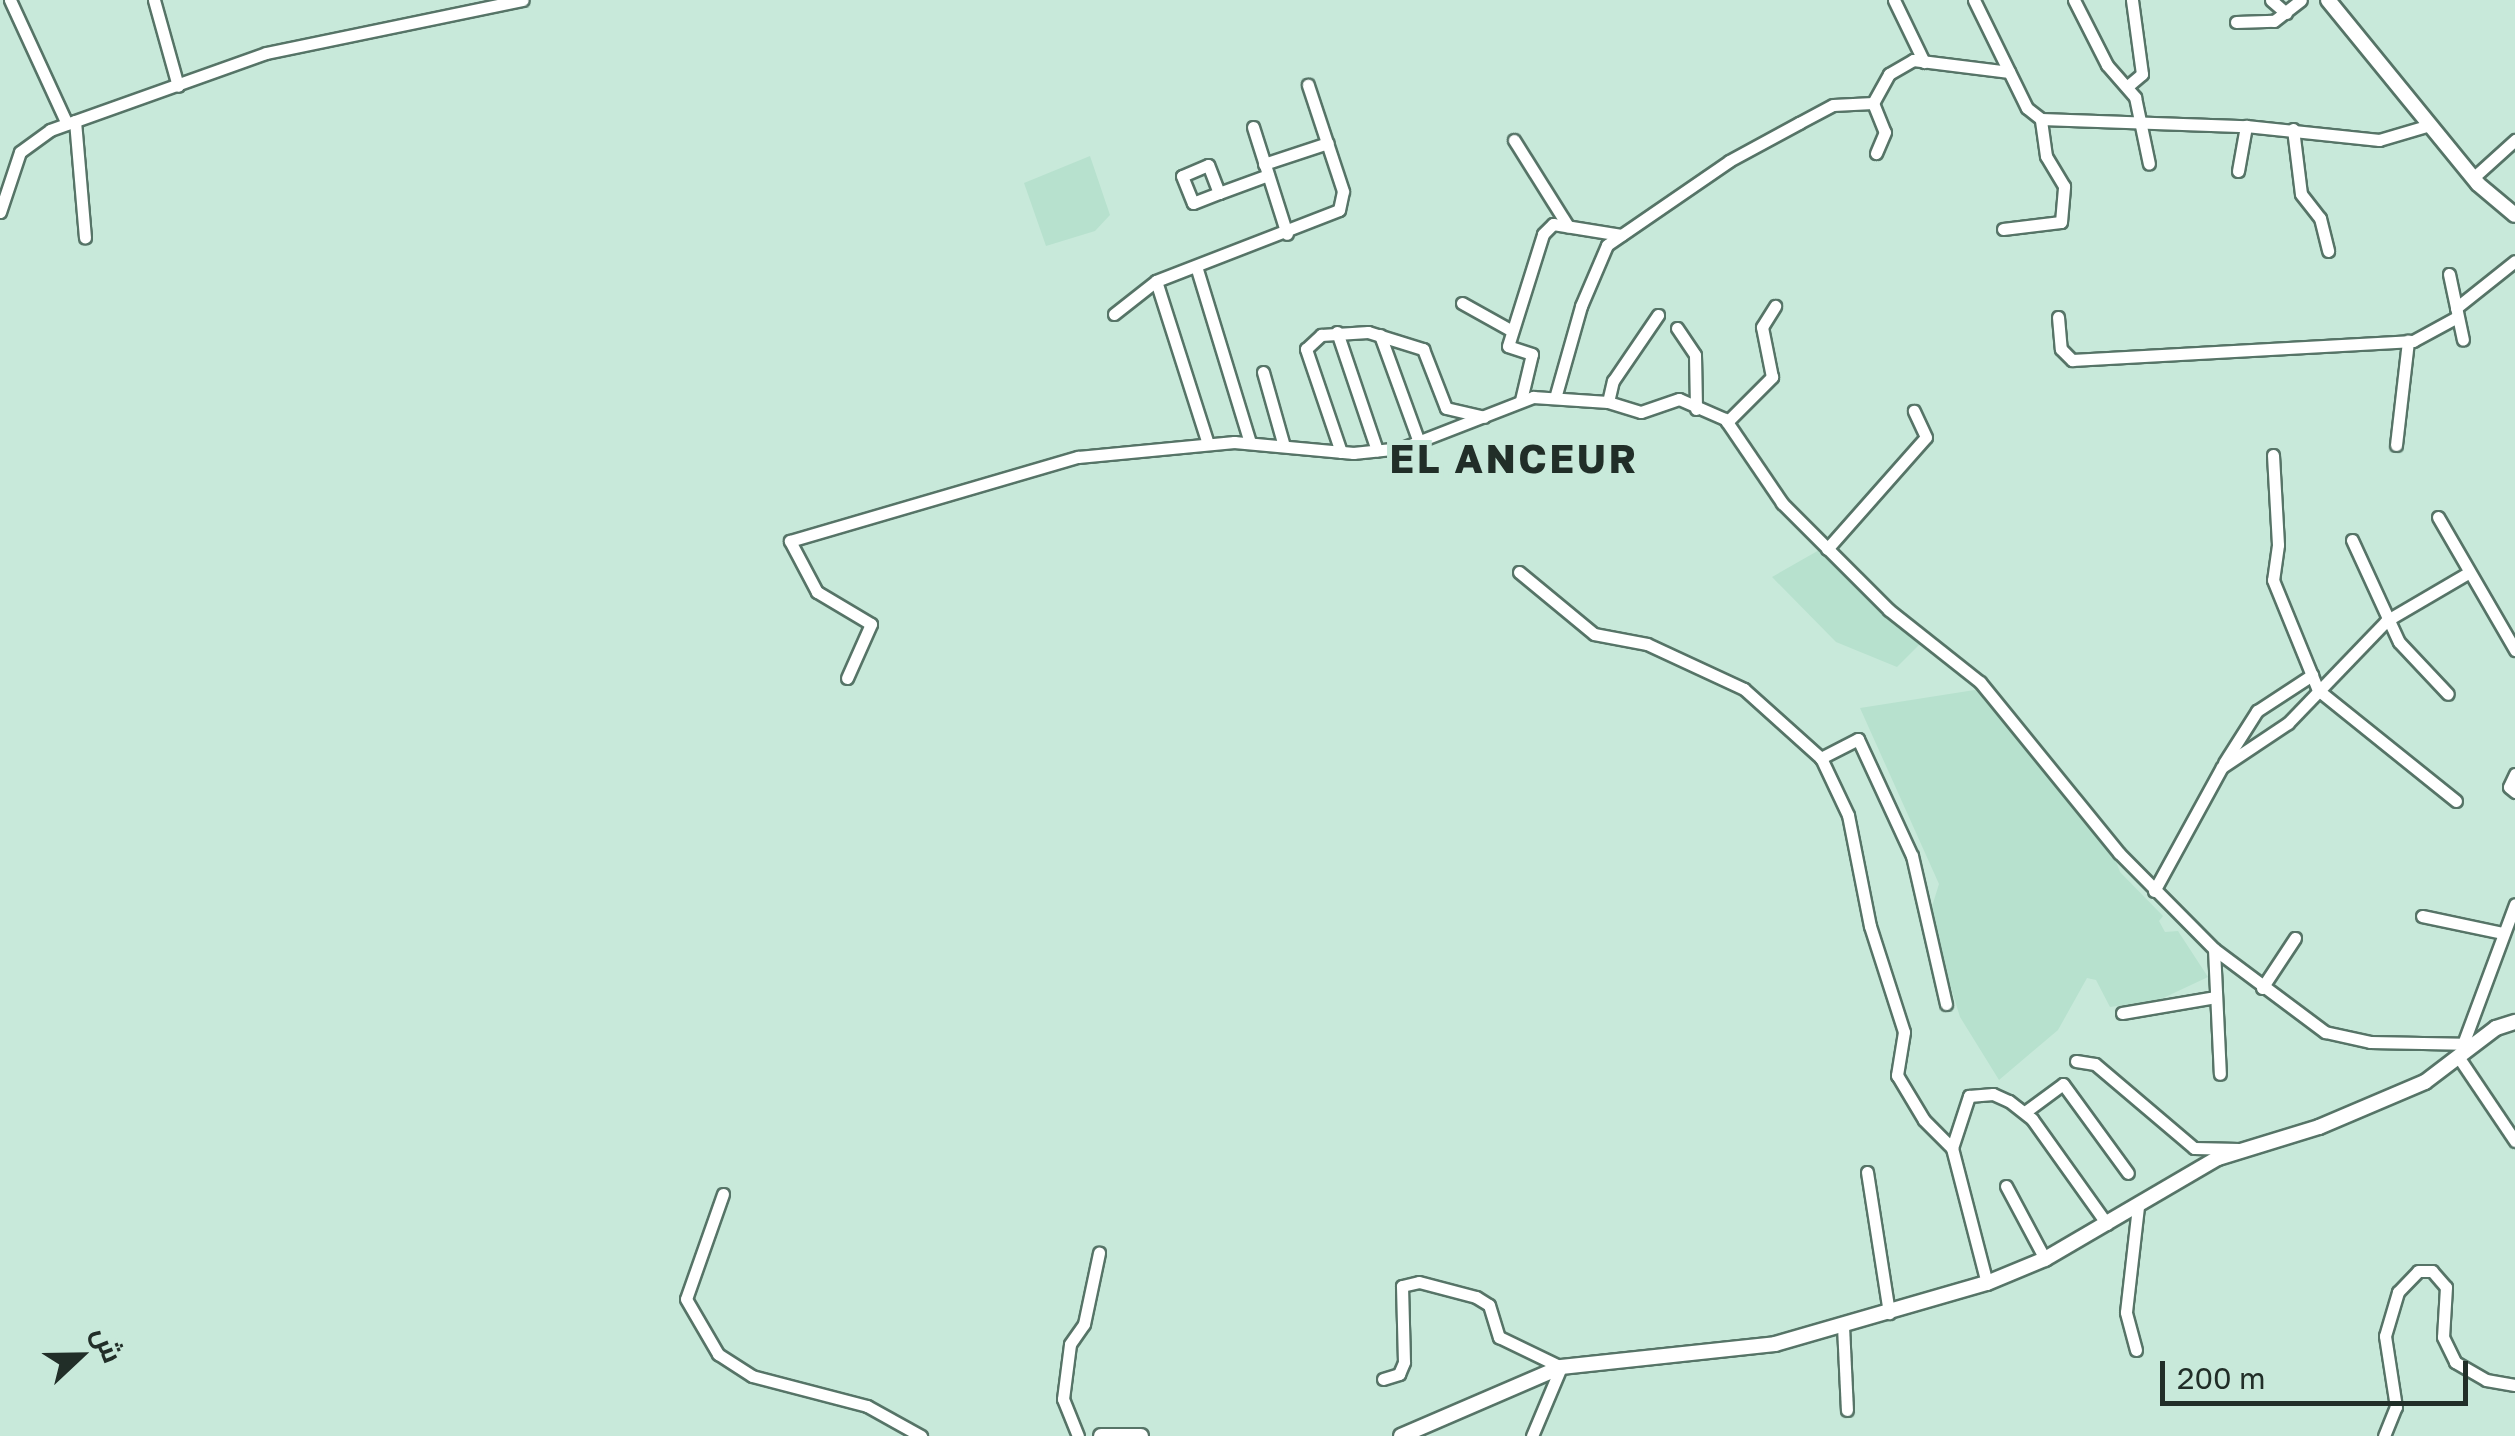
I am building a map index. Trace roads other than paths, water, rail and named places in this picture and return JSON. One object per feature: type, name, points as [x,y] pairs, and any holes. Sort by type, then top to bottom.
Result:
[{"type":"street","points":[[10,0],[71,122],[86,238]]},
{"type":"street","points":[[154,0],[178,86]]},
{"type":"street","points":[[0,212],[20,152],[71,122],[266,53],[523,0]]},
{"type":"street","points":[[1894,0],[1924,62]]},
{"type":"street","points":[[1974,0],[2027,108],[2041,119],[2246,126],[2379,140],[2430,125]]},
{"type":"street","points":[[2074,0],[2107,65],[2129,85],[2148,164]]},
{"type":"street","points":[[2129,85],[2142,74],[2132,0]]},
{"type":"street","points":[[2271,0],[2286,13]]},
{"type":"street","points":[[2236,22],[2274,21],[2301,0]]},
{"type":"street","points":[[2334,2],[2473,178],[2515,214]]},
{"type":"street","points":[[1873,102],[1898,67],[1924,62],[2009,72]]},
{"type":"street","points":[[1114,314],[1156,281],[1331,216],[1343,201],[1308,85]]},
{"type":"street","points":[[1873,102],[1885,122],[1876,153]]},
{"type":"street","points":[[1555,398],[1594,266],[1621,236],[1728,161],[1799,123],[1833,105],[1873,102]]},
{"type":"street","points":[[2003,229],[2062,222],[2064,186],[2046,156],[2041,119]]},
{"type":"street","points":[[2238,171],[2246,126]]},
{"type":"street","points":[[1252,128],[1287,234]]},
{"type":"street","points":[[2292,129],[2301,194],[2320,218],[2328,251]]},
{"type":"street","points":[[1514,140],[1568,226]]},
{"type":"street","points":[[2473,178],[2515,140]]},
{"type":"street","points":[[1219,194],[1328,143]]},
{"type":"street","points":[[1521,400],[1532,354],[1508,346],[1543,234],[1554,224],[1621,236]]},
{"type":"street","points":[[2058,316],[2061,349],[2072,360],[2408,341],[2456,312],[2515,261]]},
{"type":"street","points":[[1196,266],[1250,443]]},
{"type":"street","points":[[2449,274],[2463,340]]},
{"type":"street","points":[[1156,281],[1208,444]]},
{"type":"street","points":[[1462,303],[1512,331]]},
{"type":"street","points":[[1727,422],[1772,378],[1762,327],[1775,306]]},
{"type":"street","points":[[1608,402],[1613,381],[1658,315]]},
{"type":"street","points":[[1677,328],[1696,355],[1696,409]]},
{"type":"street","points":[[1341,452],[1306,345],[1337,332],[1380,335],[1428,354],[1446,408],[1487,418]]},
{"type":"street","points":[[1337,332],[1377,450]]},
{"type":"street","points":[[1380,335],[1420,442]]},
{"type":"street","points":[[2396,445],[2408,341]]},
{"type":"street","points":[[1263,372],[1284,446]]},
{"type":"street","points":[[847,678],[871,624],[817,592],[790,541],[1045,463],[1208,444],[1250,443],[1341,452],[1377,450],[1420,442],[1487,418],[1521,400],[1608,402],[1641,412],[1679,399],[1727,422],[1782,503],[1827,549],[1980,682],[2154,891],[2214,950],[2262,988],[2343,1039],[2466,1049]]},
{"type":"street","points":[[1827,549],[1926,437],[1914,410]]},
{"type":"street","points":[[2272,455],[2278,545],[2273,580],[2318,690],[2456,801]]},
{"type":"street","points":[[2438,517],[2466,574],[2515,650]]},
{"type":"street","points":[[2352,540],[2386,621],[2448,694]]},
{"type":"street","points":[[1518,572],[1594,634],[1647,644],[1744,689],[1822,758],[1848,814],[1870,926],[1904,1032],[1897,1074],[1924,1120],[1952,1148],[1988,1283]]},
{"type":"street","points":[[2222,767],[2260,746],[2386,621],[2466,574]]},
{"type":"street","points":[[2154,891],[2257,711],[2312,675]]},
{"type":"street","points":[[1822,758],[1858,739],[1912,856],[1946,1004]]},
{"type":"street","points":[[2515,774],[2509,782],[2515,792]]},
{"type":"street","points":[[2515,904],[2466,1049],[2515,1140]]},
{"type":"street","points":[[2422,916],[2503,933]]},
{"type":"street","points":[[2262,988],[2295,938]]},
{"type":"street","points":[[2214,950],[2220,1074]]},
{"type":"street","points":[[2122,1013],[2216,998]]},
{"type":"street","points":[[1401,1436],[1561,1367],[1740,1350],[1843,1326],[1988,1283],[2045,1259],[2240,1149],[2354,1114],[2425,1082],[2466,1049],[2515,1022]]},
{"type":"street","points":[[2076,1060],[2095,1064],[2194,1148],[2240,1149]]},
{"type":"street","points":[[2025,1112],[2063,1084],[2128,1174]]},
{"type":"street","points":[[1952,1148],[1970,1096],[1993,1094],[2025,1112],[2107,1224]]},
{"type":"street","points":[[1868,1172],[1889,1313]]},
{"type":"street","points":[[2006,1186],[2045,1259]]},
{"type":"street","points":[[723,1194],[686,1299],[718,1354],[752,1376],[867,1406],[920,1436]]},
{"type":"street","points":[[2136,1350],[2126,1312],[2138,1206]]},
{"type":"street","points":[[1078,1436],[1062,1399],[1070,1344],[1084,1324],[1099,1253]]},
{"type":"street","points":[[2384,1436],[2396,1407],[2385,1359],[2389,1317],[2398,1292],[2418,1271],[2432,1271],[2446,1286],[2443,1337],[2455,1362],[2486,1380],[2515,1385]]},
{"type":"street","points":[[1383,1379],[1402,1370],[1400,1292],[1410,1281],[1484,1302],[1499,1337],[1561,1367]]},
{"type":"street","points":[[1843,1326],[1847,1410]]},
{"type":"street","points":[[1532,1436],[1561,1367]]},
{"type":"street","points":[[1101,1436],[1141,1436]]},
{"type":"district","name":"EL ANCEUR","points":[[1514,458]]}]
